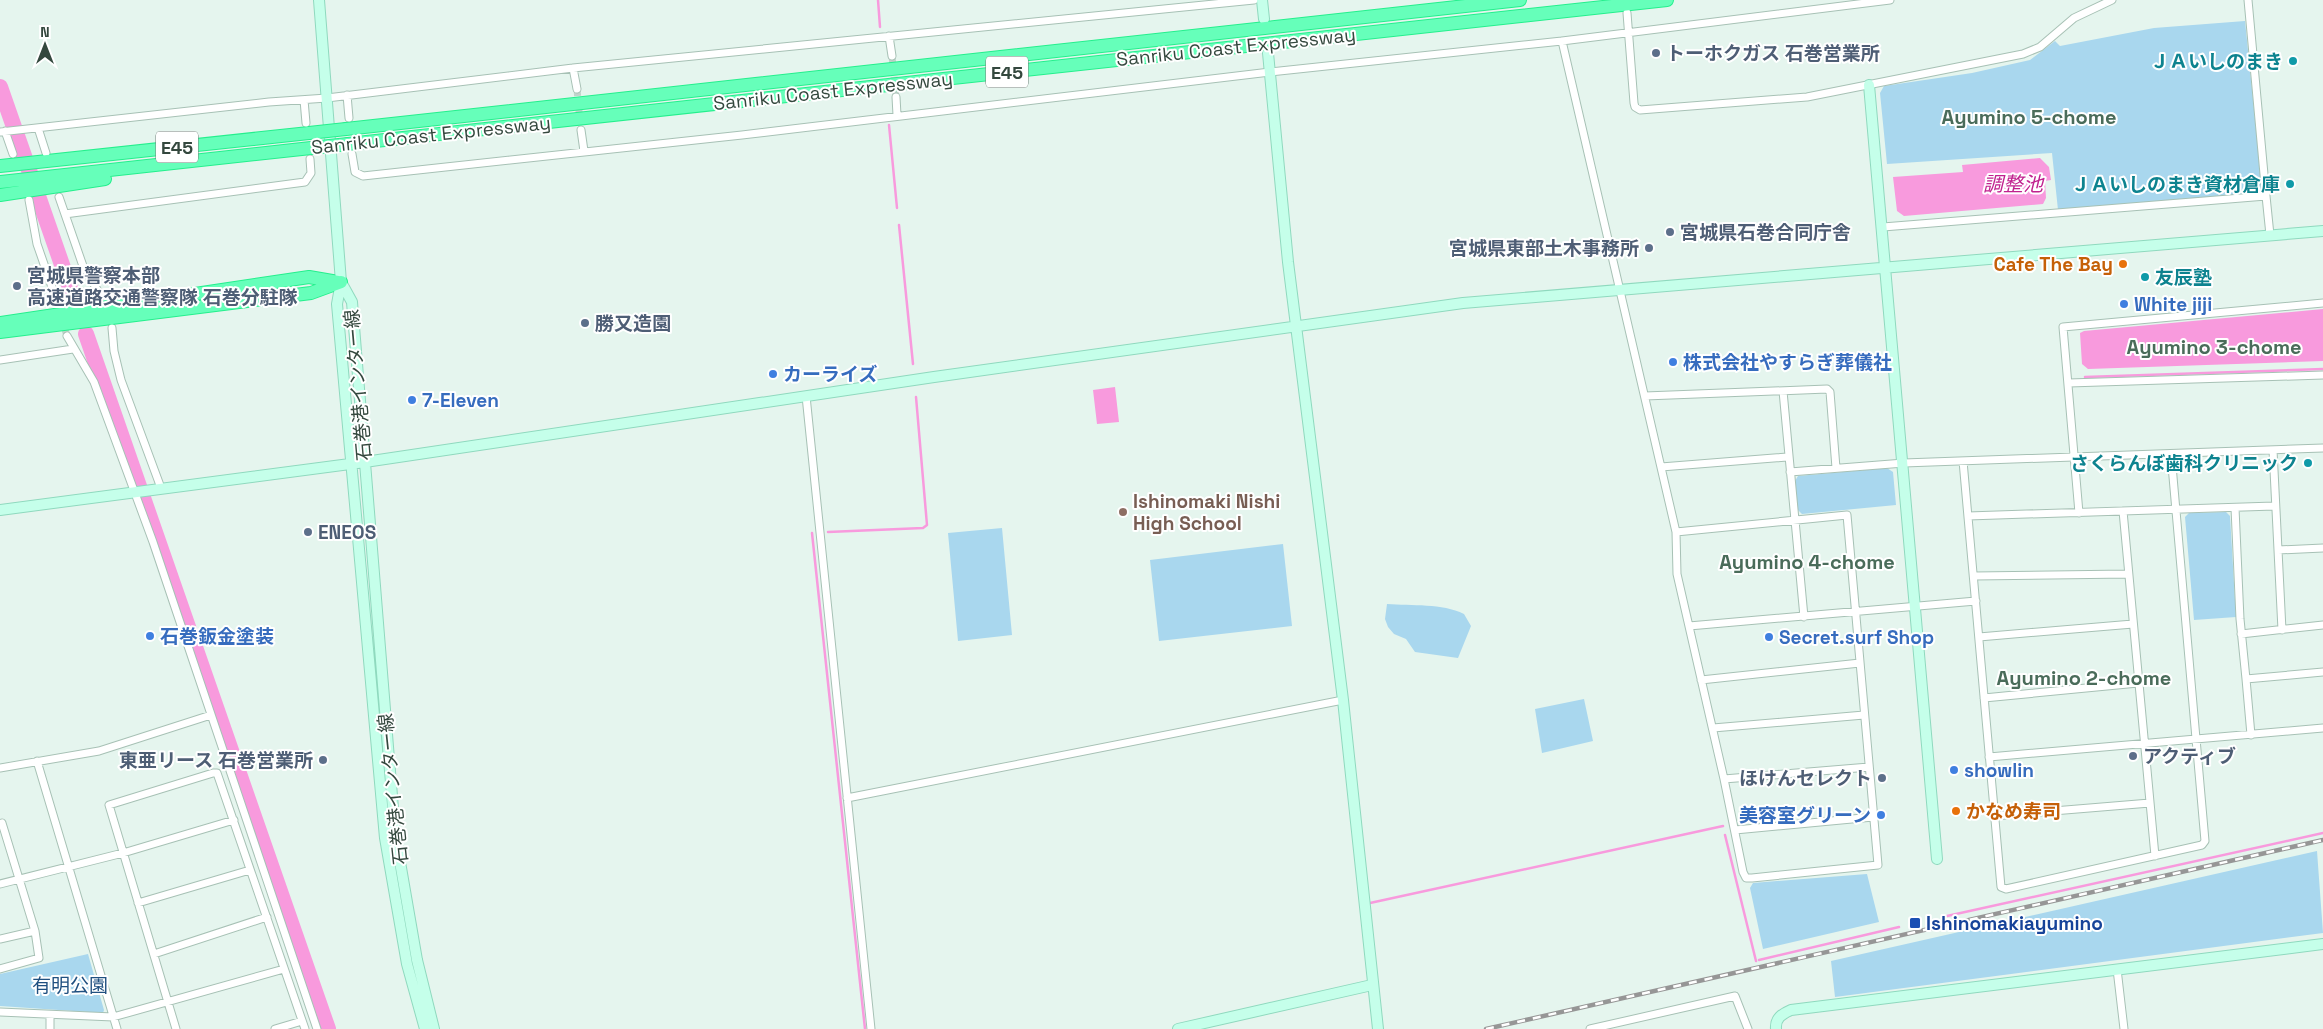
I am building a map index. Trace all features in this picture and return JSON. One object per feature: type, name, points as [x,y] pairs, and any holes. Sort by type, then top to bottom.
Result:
[{"type":"highway","name":"Sanriku Coast Expressway","points":[[0,166],[17,159],[1520,0]]},
{"type":"highway","name":"Sanriku Coast Expressway","points":[[29,190],[243,155],[310,153],[350,149],[1667,0]]},
{"type":"highway","points":[[0,182],[29,190]]},
{"type":"highway","points":[[0,195],[29,190]]},
{"type":"highway","points":[[0,323],[309,277],[341,282]]},
{"type":"highway","points":[[0,332],[311,292],[341,282]]},
{"type":"street","points":[[319,0],[341,282]]},
{"type":"street","points":[[17,159],[5,131],[327,98],[573,68],[1254,0]]},
{"type":"street","points":[[1262,0],[1264,19]]},
{"type":"street","points":[[350,149],[355,172],[364,176],[1270,72],[1562,41],[1890,0]]},
{"type":"street","points":[[2248,0],[2270,236]]},
{"type":"street","points":[[1627,14],[1634,103],[1635,107],[1640,110],[1807,97],[2029,53],[2040,47],[2074,18],[2107,1]]},
{"type":"street","points":[[889,36],[892,56]]},
{"type":"street","points":[[1562,41],[1676,532],[1677,574],[1713,728],[1743,872],[1746,878],[1752,878],[1878,865],[1847,515],[1795,518],[1676,532]]},
{"type":"street","points":[[1268,53],[1295,326],[1344,700],[1378,1029]]},
{"type":"street","points":[[573,68],[577,89]]},
{"type":"street","points":[[1869,85],[1904,463],[1937,859]]},
{"type":"street","points":[[346,95],[347,124]]},
{"type":"street","points":[[896,97],[897,115]]},
{"type":"street","points":[[304,100],[308,128]]},
{"type":"street","points":[[36,128],[46,157]]},
{"type":"street","points":[[581,130],[584,152]]},
{"type":"street","points":[[65,214],[305,182],[311,173],[310,153]]},
{"type":"street","points":[[54,187],[83,266],[101,296]]},
{"type":"street","points":[[29,190],[44,266],[53,290]]},
{"type":"street","points":[[1883,227],[2266,196]]},
{"type":"street","points":[[0,510],[365,462],[806,396],[1480,301],[1886,270],[2323,231]]},
{"type":"street","name":"石巻港インター線","points":[[341,282],[352,302],[395,834],[417,960],[434,1029]]},
{"type":"street","name":"石巻港インター線","points":[[341,282],[337,304],[385,838],[407,964],[425,1029]]},
{"type":"street","points":[[2079,513],[2063,327],[2323,303]]},
{"type":"street","points":[[112,328],[114,351],[122,380],[160,488]]},
{"type":"street","points":[[67,336],[94,382],[135,492],[317,1029]]},
{"type":"street","points":[[0,360],[73,349]]},
{"type":"street","points":[[2068,383],[2323,375]]},
{"type":"street","points":[[1645,396],[1827,389],[1830,392],[1836,468]]},
{"type":"street","points":[[1783,391],[1804,617]]},
{"type":"street","points":[[806,396],[871,1029]]},
{"type":"street","points":[[1790,472],[1904,463],[2323,448]]},
{"type":"street","points":[[2273,450],[2274,506],[2282,630]]},
{"type":"street","points":[[1963,461],[2001,887],[2006,889],[2202,845],[2205,840],[2171,454]]},
{"type":"street","points":[[1661,467],[1788,457]]},
{"type":"street","points":[[1968,516],[2274,506]]},
{"type":"street","points":[[2235,508],[2241,634],[2250,734]]},
{"type":"street","points":[[2123,511],[2154,856]]},
{"type":"street","points":[[2278,550],[2323,548]]},
{"type":"street","points":[[1974,576],[2128,574]]},
{"type":"street","points":[[1688,626],[1976,601]]},
{"type":"street","points":[[1979,637],[2133,624]]},
{"type":"street","points":[[2241,634],[2323,624]]},
{"type":"street","points":[[1701,680],[1860,663]]},
{"type":"street","points":[[2246,679],[2323,672]]},
{"type":"street","points":[[1984,698],[2138,683]]},
{"type":"street","points":[[847,798],[1344,700]]},
{"type":"street","points":[[0,768],[98,751],[210,715]]},
{"type":"street","points":[[1713,728],[1864,715]]},
{"type":"street","points":[[1989,757],[2323,728]]},
{"type":"street","points":[[38,761],[117,1029]]},
{"type":"street","points":[[1724,779],[1869,767]]},
{"type":"street","points":[[176,1029],[108,804],[213,772],[217,773],[234,820],[305,1029]]},
{"type":"street","points":[[1994,816],[2150,803]]},
{"type":"street","points":[[1735,830],[1873,817]]},
{"type":"street","points":[[0,884],[123,853],[234,820]]},
{"type":"street","points":[[0,824],[2,823],[35,931],[40,958],[0,969]]},
{"type":"street","points":[[138,903],[250,870]]},
{"type":"street","points":[[154,954],[267,917]]},
{"type":"street","points":[[0,939],[35,931]]},
{"type":"street","points":[[1776,1029],[1778,1019],[1791,1010],[2323,944]]},
{"type":"street","points":[[0,1012],[113,1017],[284,969]]},
{"type":"street","points":[[2117,969],[2124,1029]]},
{"type":"street","points":[[1178,1029],[1372,985]]},
{"type":"street","points":[[1590,1029],[1736,996],[1748,1029]]},
{"type":"street","points":[[50,1015],[50,1029]]},
{"type":"street","points":[[274,1029],[302,1021]]},
{"type":"green space","points":[[2245,21],[2262,188],[2258,193],[2058,210],[2052,153],[1887,164],[1880,93],[1884,86],[1972,73],[2030,60],[2055,41],[2060,46],[2154,28]]},
{"type":"green space","points":[[1887,468],[1893,472],[1896,505],[1802,514],[1797,509],[1795,481],[1798,476]]},
{"type":"green space","points":[[2226,512],[2230,516],[2236,617],[2194,620],[2185,517],[2189,513]]},
{"type":"green space","points":[[1002,528],[1012,635],[958,641],[948,533]]},
{"type":"green space","points":[[1283,544],[1292,626],[1159,641],[1150,560]]},
{"type":"green space","points":[[1387,604],[1446,608],[1464,614],[1471,626],[1458,658],[1415,652],[1406,639],[1394,634],[1388,627],[1385,619]]},
{"type":"green space","points":[[1584,699],[1593,741],[1542,753],[1535,709]]},
{"type":"green space","points":[[2317,851],[2323,933],[1835,997],[1831,961]]},
{"type":"green space","points":[[1867,874],[1879,922],[1763,949],[1750,888],[1753,883]]},
{"type":"green space","name":"有明公園","points":[[88,954],[104,1010],[103,1013],[0,1006],[0,974]]},
{"type":"water","name":"調整池","points":[[2040,158],[2049,167],[2051,180],[2045,181],[2046,198],[2043,204],[1904,216],[1897,211],[1893,177],[1963,172],[1962,165]]},
{"type":"water","points":[[2323,309],[2323,361],[2088,369],[2082,364],[2080,333],[2084,331]]},
{"type":"water","points":[[1115,387],[1119,422],[1097,424],[1093,390]]},
{"type":"waterway","points":[[878,0],[880,27]]},
{"type":"waterway","points":[[0,87],[75,302]]},
{"type":"waterway","points":[[889,125],[897,208]]},
{"type":"waterway","points":[[899,225],[913,364]]},
{"type":"waterway","points":[[86,334],[328,1029]]},
{"type":"waterway","points":[[2085,377],[2323,369]]},
{"type":"waterway","points":[[828,532],[923,528],[927,525],[916,397]]},
{"type":"waterway","points":[[812,533],[865,1029]]},
{"type":"waterway","points":[[1370,903],[1723,826]]},
{"type":"waterway","points":[[1947,916],[2323,833]]},
{"type":"waterway","points":[[1725,835],[1756,961]]},
{"type":"waterway","points":[[1759,960],[1899,927]]},
{"type":"tunnel","points":[[892,56],[896,97]]},
{"type":"tunnel","points":[[577,89],[580,122]]},
{"type":"tunnel","points":[[53,290],[67,336]]},
{"type":"railway","points":[[1486,1029],[2323,840]]},
{"type":"place","name":"トーホクガス 石巻営業所","points":[[1656,53]]},
{"type":"place","name":"ＪＡいしのまき","points":[[2293,61]]},
{"type":"place","name":"ＪＡいしのまき資材倉庫","points":[[2290,184]]},
{"type":"place","name":"宮城県石巻合同庁舎","points":[[1670,232]]},
{"type":"place","name":"宮城県東部土木事務所","points":[[1649,248]]},
{"type":"place","name":"Cafe The Bay","points":[[2123,264]]},
{"type":"place","name":"友辰塾","points":[[2145,277]]},
{"type":"place","name":"宮城県警察本部 高速道路交通警察隊 石巻分駐隊","points":[[17,286]]},
{"type":"place","name":"White jiji","points":[[2124,304]]},
{"type":"place","name":"勝又造園","points":[[585,323]]},
{"type":"place","name":"株式会社やすらぎ葬儀社","points":[[1673,362]]},
{"type":"place","name":"カーライズ","points":[[773,374]]},
{"type":"place","name":"7-Eleven","points":[[412,400]]},
{"type":"place","name":"さくらんぼ歯科クリニック","points":[[2308,463]]},
{"type":"place","name":"Ishinomaki Nishi High School","points":[[1123,512]]},
{"type":"place","name":"ENEOS","points":[[308,532]]},
{"type":"place","name":"石巻鈑金塗装","points":[[150,636]]},
{"type":"place","name":"Secret.surf Shop","points":[[1769,637]]},
{"type":"place","name":"アクティブ","points":[[2133,756]]},
{"type":"place","name":"東亜リース 石巻営業所","points":[[323,760]]},
{"type":"place","name":"showlin","points":[[1954,770]]},
{"type":"place","name":"ほけんセレクト","points":[[1882,778]]},
{"type":"place","name":"かなめ寿司","points":[[1956,811]]},
{"type":"place","name":"美容室グリーン","points":[[1881,815]]},
{"type":"place","name":"Ishinomakiayumino","points":[[1915,923]]},
{"type":"district","name":"Ayumino 5-chome","points":[[2029,117]]},
{"type":"district","name":"Ayumino 3-chome","points":[[2214,347]]},
{"type":"district","name":"Ayumino 4-chome","points":[[1807,562]]},
{"type":"district","name":"Ayumino 2-chome","points":[[2084,678]]}]
